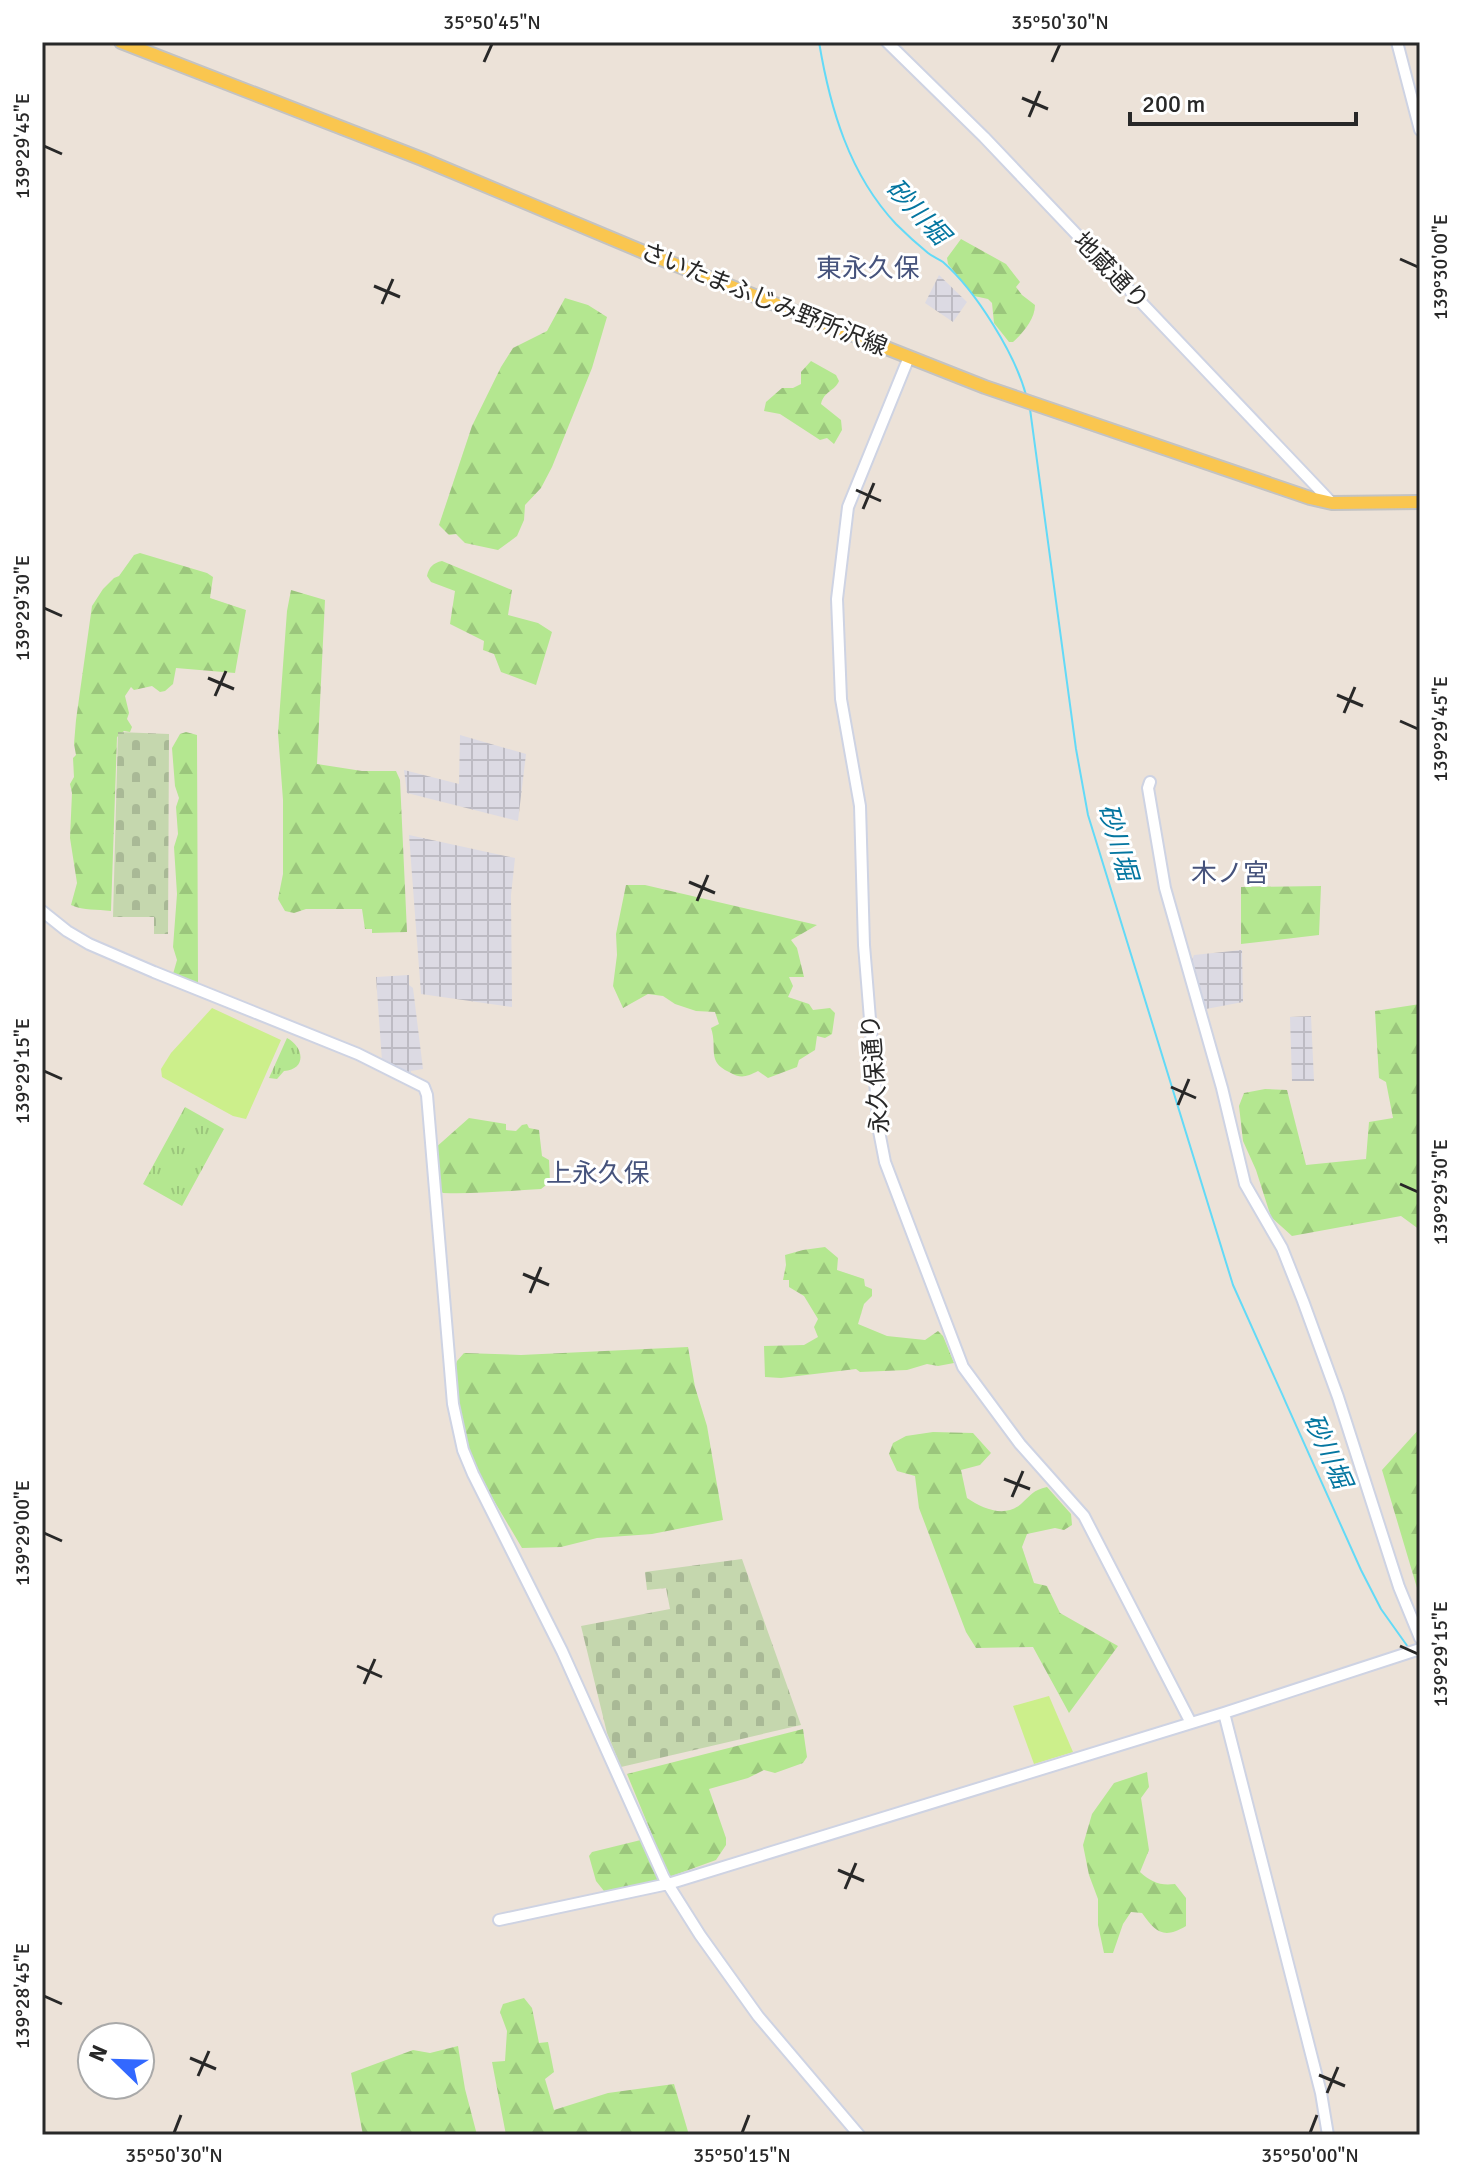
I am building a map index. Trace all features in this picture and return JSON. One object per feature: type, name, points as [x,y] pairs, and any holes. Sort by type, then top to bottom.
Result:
[{"type":"main road","name":"さいたまふじみ野所沢線","points":[[121,42],[1035,405],[1254,480],[1332,503],[1420,502]]},
{"type":"street","name":"地蔵通り","points":[[887,42],[984,137],[1332,503]]},
{"type":"street","points":[[1397,42],[1420,130]]},
{"type":"street","name":"永久保通り","points":[[909,357],[850,499],[837,599],[841,699],[860,806],[864,945],[883,1155],[963,1367],[1020,1444],[1084,1516],[1191,1723]]},
{"type":"street","points":[[499,1920],[668,1884],[1224,1713],[1404,1654],[1420,1645],[1303,1301],[1282,1248],[1245,1184],[1222,1088],[1165,888],[1148,788],[1150,782]]},
{"type":"street","points":[[42,911],[89,944],[358,1054],[424,1087],[452,1391],[456,1426],[463,1450],[562,1651],[668,1884],[758,2016],[859,2135]]},
{"type":"street","points":[[1224,1713],[1321,2093],[1328,2135]]},
{"type":"shaded area","points":[[939,275],[967,302],[953,322],[925,303]]},
{"type":"shaded area","points":[[460,735],[526,754],[518,821],[407,793],[404,770],[459,784]]},
{"type":"shaded area","points":[[409,835],[515,858],[511,895],[512,1007],[421,994]]},
{"type":"shaded area","points":[[1242,950],[1243,1002],[1206,1009],[1192,960],[1194,955]]},
{"type":"shaded area","points":[[409,975],[423,1069],[411,1071],[411,1074],[382,1061],[376,977]]},
{"type":"shaded area","points":[[1311,1016],[1314,1081],[1292,1081],[1290,1017]]},
{"type":"green space","points":[[961,239],[1006,264],[1020,282],[1016,287],[1035,305],[1031,320],[1013,342],[1009,342],[994,323],[992,303],[974,296],[948,264],[947,258]]},
{"type":"green space","points":[[565,298],[588,305],[607,317],[592,368],[552,467],[541,488],[525,505],[524,520],[517,536],[498,550],[465,543],[456,534],[449,535],[439,525],[472,426],[513,348],[547,331]]},
{"type":"green space","points":[[811,361],[836,375],[839,381],[821,404],[841,420],[842,430],[834,444],[827,438],[820,440],[780,414],[764,411],[766,402],[782,388],[801,384],[801,372]]},
{"type":"green space","points":[[140,553],[207,573],[213,577],[210,598],[246,610],[235,673],[176,668],[173,684],[165,691],[160,692],[152,686],[134,690],[131,687],[125,696],[129,713],[127,719],[132,727],[130,732],[124,731],[117,737],[111,911],[86,909],[71,905],[77,883],[70,838],[70,784],[74,777],[76,720],[92,606],[103,589],[119,576],[134,555]]},
{"type":"green space","points":[[442,561],[512,590],[508,615],[538,623],[552,632],[536,685],[501,672],[494,654],[483,650],[484,641],[450,624],[455,591],[431,582],[427,576],[432,566]]},
{"type":"green space","points":[[291,590],[325,600],[317,764],[362,771],[396,771],[400,780],[407,932],[372,933],[372,929],[365,929],[362,909],[306,909],[294,913],[285,911],[278,899],[283,874],[283,800],[278,733]]},
{"type":"green space","points":[[118,732],[169,734],[168,934],[154,934],[154,917],[113,917]]},
{"type":"green space","points":[[180,734],[197,735],[198,983],[173,974],[177,960],[173,947],[177,894],[174,847],[178,834],[176,807],[179,798],[172,748]]},
{"type":"green space","points":[[626,885],[645,885],[817,925],[791,940],[797,948],[804,977],[789,977],[793,986],[788,997],[809,1004],[813,1010],[830,1008],[835,1013],[832,1034],[825,1038],[817,1036],[815,1050],[799,1060],[797,1067],[768,1078],[758,1071],[740,1076],[722,1068],[715,1059],[711,1028],[719,1024],[715,1012],[696,1011],[663,996],[648,994],[623,1008],[613,986],[616,934]]},
{"type":"green space","points":[[1321,886],[1319,935],[1241,944],[1241,887]]},
{"type":"green space","points":[[1420,1004],[1420,1230],[1401,1216],[1292,1236],[1271,1217],[1243,1141],[1239,1106],[1244,1093],[1265,1089],[1287,1090],[1306,1165],[1366,1159],[1369,1122],[1393,1118],[1386,1082],[1379,1078],[1375,1011]]},
{"type":"green space","points":[[212,1008],[281,1040],[246,1119],[233,1116],[162,1077],[161,1069],[171,1053]]},
{"type":"green space","points":[[287,1038],[300,1052],[300,1062],[277,1079],[269,1078]]},
{"type":"green space","points":[[185,1107],[224,1129],[182,1206],[143,1184]]},
{"type":"green space","points":[[469,1118],[506,1124],[506,1130],[516,1131],[527,1124],[529,1128],[539,1130],[542,1156],[549,1160],[550,1182],[541,1189],[443,1193],[438,1189],[434,1149]]},
{"type":"green space","points":[[825,1247],[838,1258],[837,1270],[864,1279],[865,1286],[872,1289],[872,1296],[864,1304],[858,1324],[887,1336],[925,1340],[938,1331],[954,1363],[938,1366],[927,1364],[907,1370],[860,1372],[856,1369],[765,1377],[764,1346],[804,1345],[818,1337],[814,1327],[818,1319],[804,1296],[789,1287],[789,1280],[783,1280],[785,1255]]},
{"type":"green space","points":[[688,1347],[695,1387],[707,1426],[723,1520],[652,1534],[597,1538],[561,1547],[522,1548],[477,1472],[463,1441],[453,1373],[457,1361],[464,1353],[521,1355]]},
{"type":"green space","points":[[1420,1428],[1420,1598],[1382,1470]]},
{"type":"green space","points":[[933,1432],[973,1433],[991,1453],[980,1465],[961,1470],[967,1498],[973,1502],[994,1510],[1008,1511],[1035,1491],[1047,1487],[1071,1514],[1072,1525],[1064,1530],[1055,1528],[1027,1534],[1022,1547],[1034,1583],[1047,1586],[1060,1613],[1118,1646],[1069,1713],[1033,1647],[976,1648],[966,1632],[919,1508],[915,1476],[897,1471],[889,1454],[893,1443],[906,1436]]},
{"type":"green space","points":[[742,1559],[801,1725],[621,1767],[607,1733],[581,1626],[670,1609],[666,1588],[647,1590],[645,1572]]},
{"type":"green space","points":[[1049,1696],[1073,1752],[1034,1764],[1013,1706]]},
{"type":"green space","points":[[803,1729],[807,1757],[803,1763],[775,1773],[764,1770],[709,1789],[726,1838],[726,1845],[716,1860],[658,1881],[604,1891],[596,1881],[589,1856],[592,1852],[653,1837],[627,1774]]},
{"type":"green space","points":[[1147,1772],[1149,1787],[1141,1798],[1149,1850],[1140,1872],[1156,1882],[1175,1884],[1186,1898],[1186,1926],[1172,1932],[1161,1932],[1142,1913],[1131,1912],[1123,1924],[1113,1953],[1104,1953],[1098,1925],[1098,1899],[1083,1845],[1092,1814],[1114,1783]]},
{"type":"green space","points":[[524,1998],[532,2008],[539,2043],[548,2042],[554,2072],[545,2079],[554,2110],[608,2093],[674,2084],[689,2135],[506,2135],[492,2062],[505,2061],[507,2031],[500,2012],[503,2004]]},
{"type":"green space","points":[[458,2046],[477,2135],[363,2135],[351,2073],[413,2050],[430,2053]]},
{"type":"waterway","name":"砂川堀","points":[[819,42],[836,115],[866,184],[896,224],[956,274],[981,306],[1004,343],[1026,395]]},
{"type":"waterway","name":"砂川堀","points":[[1030,409],[1076,749],[1088,815],[1233,1285],[1361,1570],[1381,1609],[1408,1647]]},
{"type":"district","name":"東永久保","points":[[868,269]]},
{"type":"district","name":"木ノ宮","points":[[1230,874]]},
{"type":"district","name":"上永久保","points":[[598,1174]]}]
